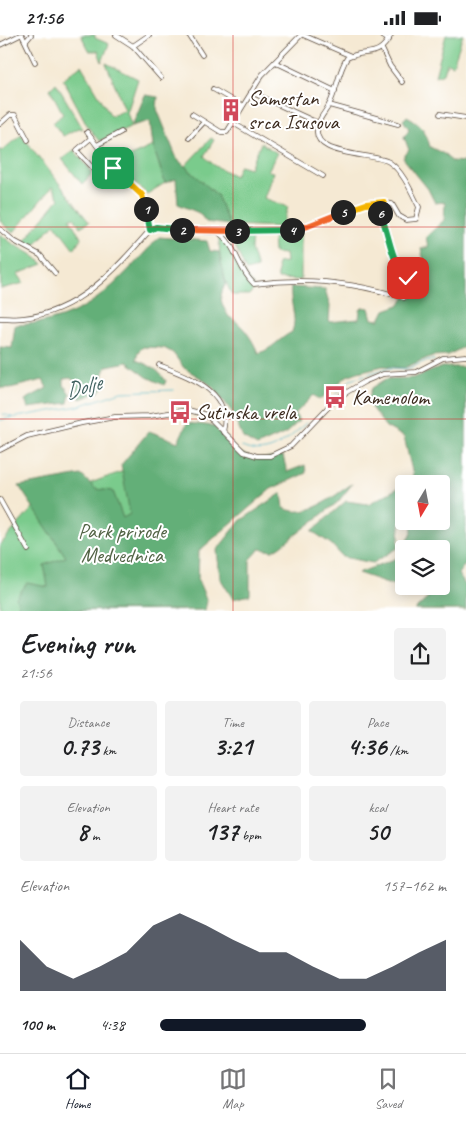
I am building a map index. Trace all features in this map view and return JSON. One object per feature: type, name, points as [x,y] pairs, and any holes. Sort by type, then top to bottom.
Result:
[{"type":"street","points":[[0,45],[21,35],[26,41],[35,62]]},
{"type":"street","points":[[26,41],[32,35]]},
{"type":"street","points":[[116,35],[133,46],[161,77]]},
{"type":"street","points":[[133,46],[148,35]]},
{"type":"street","points":[[189,35],[202,55]]},
{"type":"street","points":[[192,114],[225,133],[264,73],[302,35],[351,56]]},
{"type":"street","points":[[381,35],[389,40]]},
{"type":"street","points":[[0,318],[22,319],[76,301],[112,273],[150,230],[156,227],[218,232],[287,231],[308,226],[366,204],[384,202],[392,204],[399,216],[406,220],[416,219],[419,215],[419,207],[390,162],[380,158],[330,149],[320,139],[318,123],[329,105],[345,61],[351,56],[376,52],[382,49],[391,35]]},
{"type":"street","points":[[382,49],[390,66],[402,82]]},
{"type":"street","points":[[275,62],[335,91]]},
{"type":"street","points":[[213,89],[242,106]]},
{"type":"street","points":[[251,92],[318,123]]},
{"type":"street","points":[[329,105],[398,124]]},
{"type":"street","points":[[440,114],[466,118]]},
{"type":"street","points":[[0,124],[10,115],[15,115],[28,140]]},
{"type":"street","points":[[189,138],[204,122]]},
{"type":"street","points":[[233,123],[323,176]]},
{"type":"street","points":[[86,132],[113,168],[142,195],[150,230]]},
{"type":"street","points":[[97,145],[121,133]]},
{"type":"street","points":[[91,138],[80,145],[77,150],[79,153],[104,179],[113,168]]},
{"type":"street","points":[[384,202],[380,213],[388,231],[392,253],[408,278]]},
{"type":"street","points":[[0,229],[14,241],[40,255],[55,273]]},
{"type":"street","points":[[218,232],[227,237],[242,268],[254,284],[283,280],[340,282],[369,287],[404,298]]},
{"type":"street","points":[[0,450],[27,436],[82,423],[115,417],[149,416],[182,409],[204,414],[240,450],[261,457],[275,454],[291,446],[337,399],[352,388],[383,374],[416,372],[439,359],[466,355]]},
{"type":"street","points":[[159,365],[199,382],[210,389],[225,419],[224,432]]},
{"type":"street","points":[[0,500],[28,550]]},
{"type":"green space","points":[[81,35],[95,35],[95,38],[109,44],[102,62],[98,51],[89,51]]},
{"type":"green space","points":[[446,35],[463,35],[453,65],[447,63],[444,73],[435,76]]},
{"type":"green space","points":[[106,63],[138,79],[127,113],[132,126],[99,141],[88,127],[63,79],[81,65],[111,116],[125,110]]},
{"type":"green space","points":[[56,83],[83,129],[78,128],[63,136],[53,123],[63,114],[50,89]]},
{"type":"green space","points":[[145,95],[158,97],[157,109],[177,159],[217,195],[229,225],[206,222],[199,213],[178,204],[176,179],[165,183],[153,146],[150,121],[132,126]]},
{"type":"green space","points":[[407,116],[423,129],[430,147],[446,155],[451,161],[466,162],[466,346],[448,355],[432,356],[404,368],[383,366],[347,376],[320,400],[314,395],[295,414],[299,421],[286,433],[257,446],[243,438],[232,412],[215,389],[184,368],[173,353],[164,348],[143,347],[138,352],[136,360],[160,373],[166,381],[164,385],[147,377],[127,362],[107,366],[103,373],[105,386],[99,392],[80,399],[75,381],[70,378],[64,379],[64,385],[70,394],[68,403],[28,408],[25,400],[47,388],[43,380],[10,388],[0,388],[0,347],[12,348],[15,325],[62,317],[98,298],[128,271],[159,237],[207,241],[210,251],[219,252],[226,284],[221,297],[223,305],[229,317],[247,332],[258,353],[263,352],[292,332],[294,315],[291,287],[325,289],[330,306],[329,322],[359,319],[360,310],[363,307],[369,308],[372,319],[380,320],[385,310],[399,305],[407,295],[403,281],[418,277],[414,271],[424,261],[421,249],[428,247],[426,237],[444,220],[445,202],[435,203],[428,189],[403,158],[409,150],[404,137],[409,129],[403,120]]},
{"type":"green space","points":[[21,134],[89,222],[80,227],[74,217],[70,219],[81,238],[74,249],[55,224],[33,246],[24,241],[59,199],[52,187],[13,233],[0,221],[0,149],[2,151]]},
{"type":"green space","points":[[211,138],[214,140],[204,156],[214,165],[235,176],[240,165],[250,168],[261,143],[277,153],[268,171],[273,172],[264,198],[288,207],[282,227],[229,225],[217,195],[185,166]]},
{"type":"green space","points":[[153,146],[165,183],[147,194],[115,163]]},
{"type":"green space","points":[[74,150],[93,173],[82,184],[62,159]]},
{"type":"green space","points":[[301,232],[301,280],[278,279],[277,263],[286,262],[285,254],[274,253],[273,235]]},
{"type":"green space","points":[[0,233],[43,264],[18,274],[24,283],[1,289]]},
{"type":"green space","points":[[225,234],[252,235],[251,249],[257,268],[246,271],[232,239]]},
{"type":"green space","points":[[219,236],[255,288],[249,295],[232,295],[222,266]]},
{"type":"green space","points":[[442,367],[466,367],[466,563],[458,574],[466,586],[466,610],[415,610],[429,597],[423,595],[450,595],[450,540],[408,540],[412,530],[450,530],[450,475],[413,475],[404,437],[386,427],[367,402],[372,388],[386,379],[413,378]]},
{"type":"green space","name":"Park prirode Medvednica","points":[[187,423],[214,426],[228,443],[243,454],[260,458],[283,456],[287,472],[305,465],[306,473],[271,489],[199,551],[198,580],[207,601],[205,610],[20,610],[16,598],[27,583],[48,587],[44,565],[66,557],[19,486],[81,475],[96,489],[113,491],[123,518],[130,514],[121,465],[149,431],[178,442]]},
{"type":"green space","name":"Park prirode Medvednica","points":[[146,463],[184,610],[0,611],[0,545],[38,502]]},
{"type":"green space","points":[[352,484],[338,502],[280,547],[273,551],[260,549],[250,560],[250,595],[233,599],[220,578],[217,550],[240,521],[282,493],[284,508],[302,511],[319,505]]},
{"type":"green space","points":[[395,490],[395,530],[400,530],[399,540],[395,540],[395,550],[373,563],[343,557],[331,544],[312,531],[346,501],[368,504]]},
{"type":"green space","points":[[395,559],[395,586],[358,573]]},
{"type":"waterway","name":"Dolje","points":[[325,405],[351,379],[389,368],[407,369],[428,360],[434,360]]},
{"type":"waterway","name":"Dolje","points":[[440,362],[466,360]]},
{"type":"waterway","name":"Dolje","points":[[0,420],[79,406],[121,392],[174,390]]},
{"type":"waterway","name":"Dolje","points":[[3,414],[12,417]]},
{"type":"waterway","name":"Dolje","points":[[242,447],[261,451],[269,449],[285,441],[306,423]]},
{"type":"place","name":"Samostan srca Isusova","points":[[231,110]]},
{"type":"place","name":"Kamenolom","points":[[335,397]]},
{"type":"place","name":"Sutinska vrela","points":[[180,412]]},
{"type":"route","points":[[113,168],[142,195],[146,203],[150,230],[156,227],[211,232],[287,231],[308,226],[366,204],[384,202],[380,213],[388,231],[392,253],[408,278]]}]
